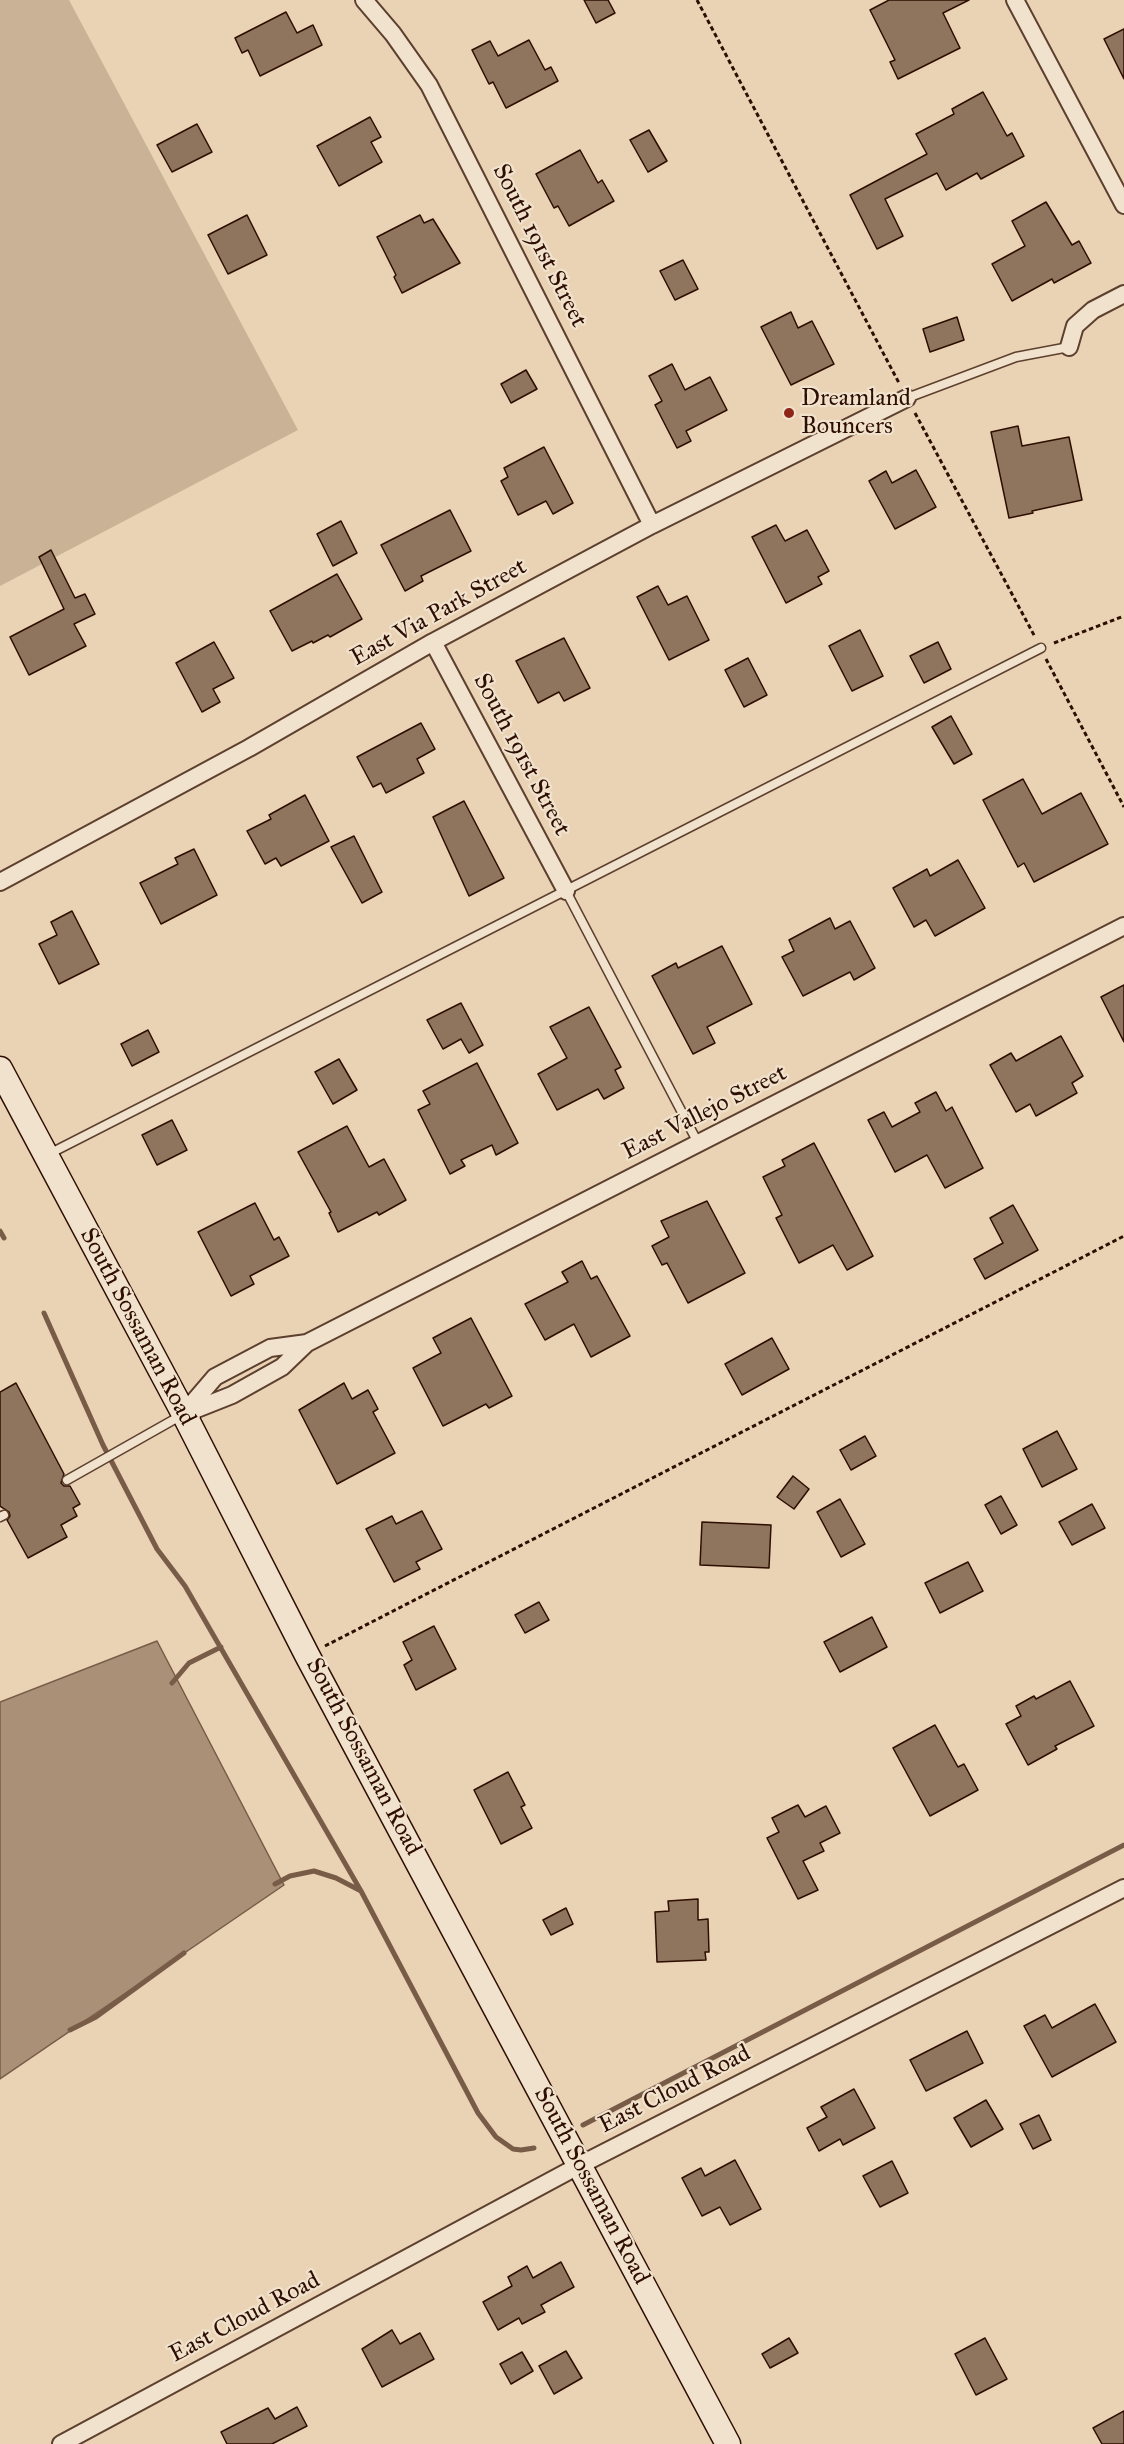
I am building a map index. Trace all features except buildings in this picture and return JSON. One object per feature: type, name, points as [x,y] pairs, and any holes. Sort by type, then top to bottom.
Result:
[{"type":"main road","name":"South Sossaman Road","points":[[0,1069],[184,1414],[307,1655],[728,2444]]},
{"type":"street","name":"South 191st Street","points":[[364,0],[393,34],[429,85],[652,525]]},
{"type":"street","points":[[1015,0],[1124,206]]},
{"type":"street","points":[[1069,347],[1075,326],[1093,310],[1124,294]]},
{"type":"street","name":"East Via Park Street","points":[[0,882],[249,748],[433,642],[652,525],[907,398]]},
{"type":"street","name":"South 191st Street","points":[[433,642],[566,891]]},
{"type":"street","name":"East Vallejo Street","points":[[184,1414],[232,1395],[282,1367],[307,1343],[1124,926]]},
{"type":"street","name":"East Vallejo Street","points":[[184,1414],[215,1377],[270,1348],[307,1343]]},
{"type":"street","name":"East Cloud Road","points":[[62,2444],[580,2165],[1124,1888]]},
{"type":"lane","points":[[907,398],[1016,357],[1069,347]]},
{"type":"lane","points":[[46,1156],[1041,648]]},
{"type":"lane","points":[[566,891],[698,1143]]},
{"type":"lane","points":[[67,1480],[184,1414]]},
{"type":"path","points":[[1041,648],[1124,616]]},
{"type":"path","points":[[307,1655],[1124,1236]]},
{"type":"shaded area","points":[[0,0],[69,0],[298,430],[0,586]]},
{"type":"shaded area","points":[[157,1641],[284,1885],[0,2079],[0,1702]]},
{"type":"waterway","points":[[0,1231],[4,1238]]},
{"type":"waterway","points":[[44,1313],[103,1445],[157,1549],[185,1586],[361,1891],[478,2113],[496,2137],[513,2149],[534,2148]]},
{"type":"waterway","points":[[172,1683],[189,1663],[221,1647]]},
{"type":"waterway","points":[[583,2125],[1124,1845]]},
{"type":"waterway","points":[[275,1884],[290,1876],[314,1871],[336,1878],[361,1891]]},
{"type":"waterway","points":[[70,2030],[96,2017],[184,1953]]},
{"type":"place","name":"Dreamland Bouncers","points":[[789,413]]}]
